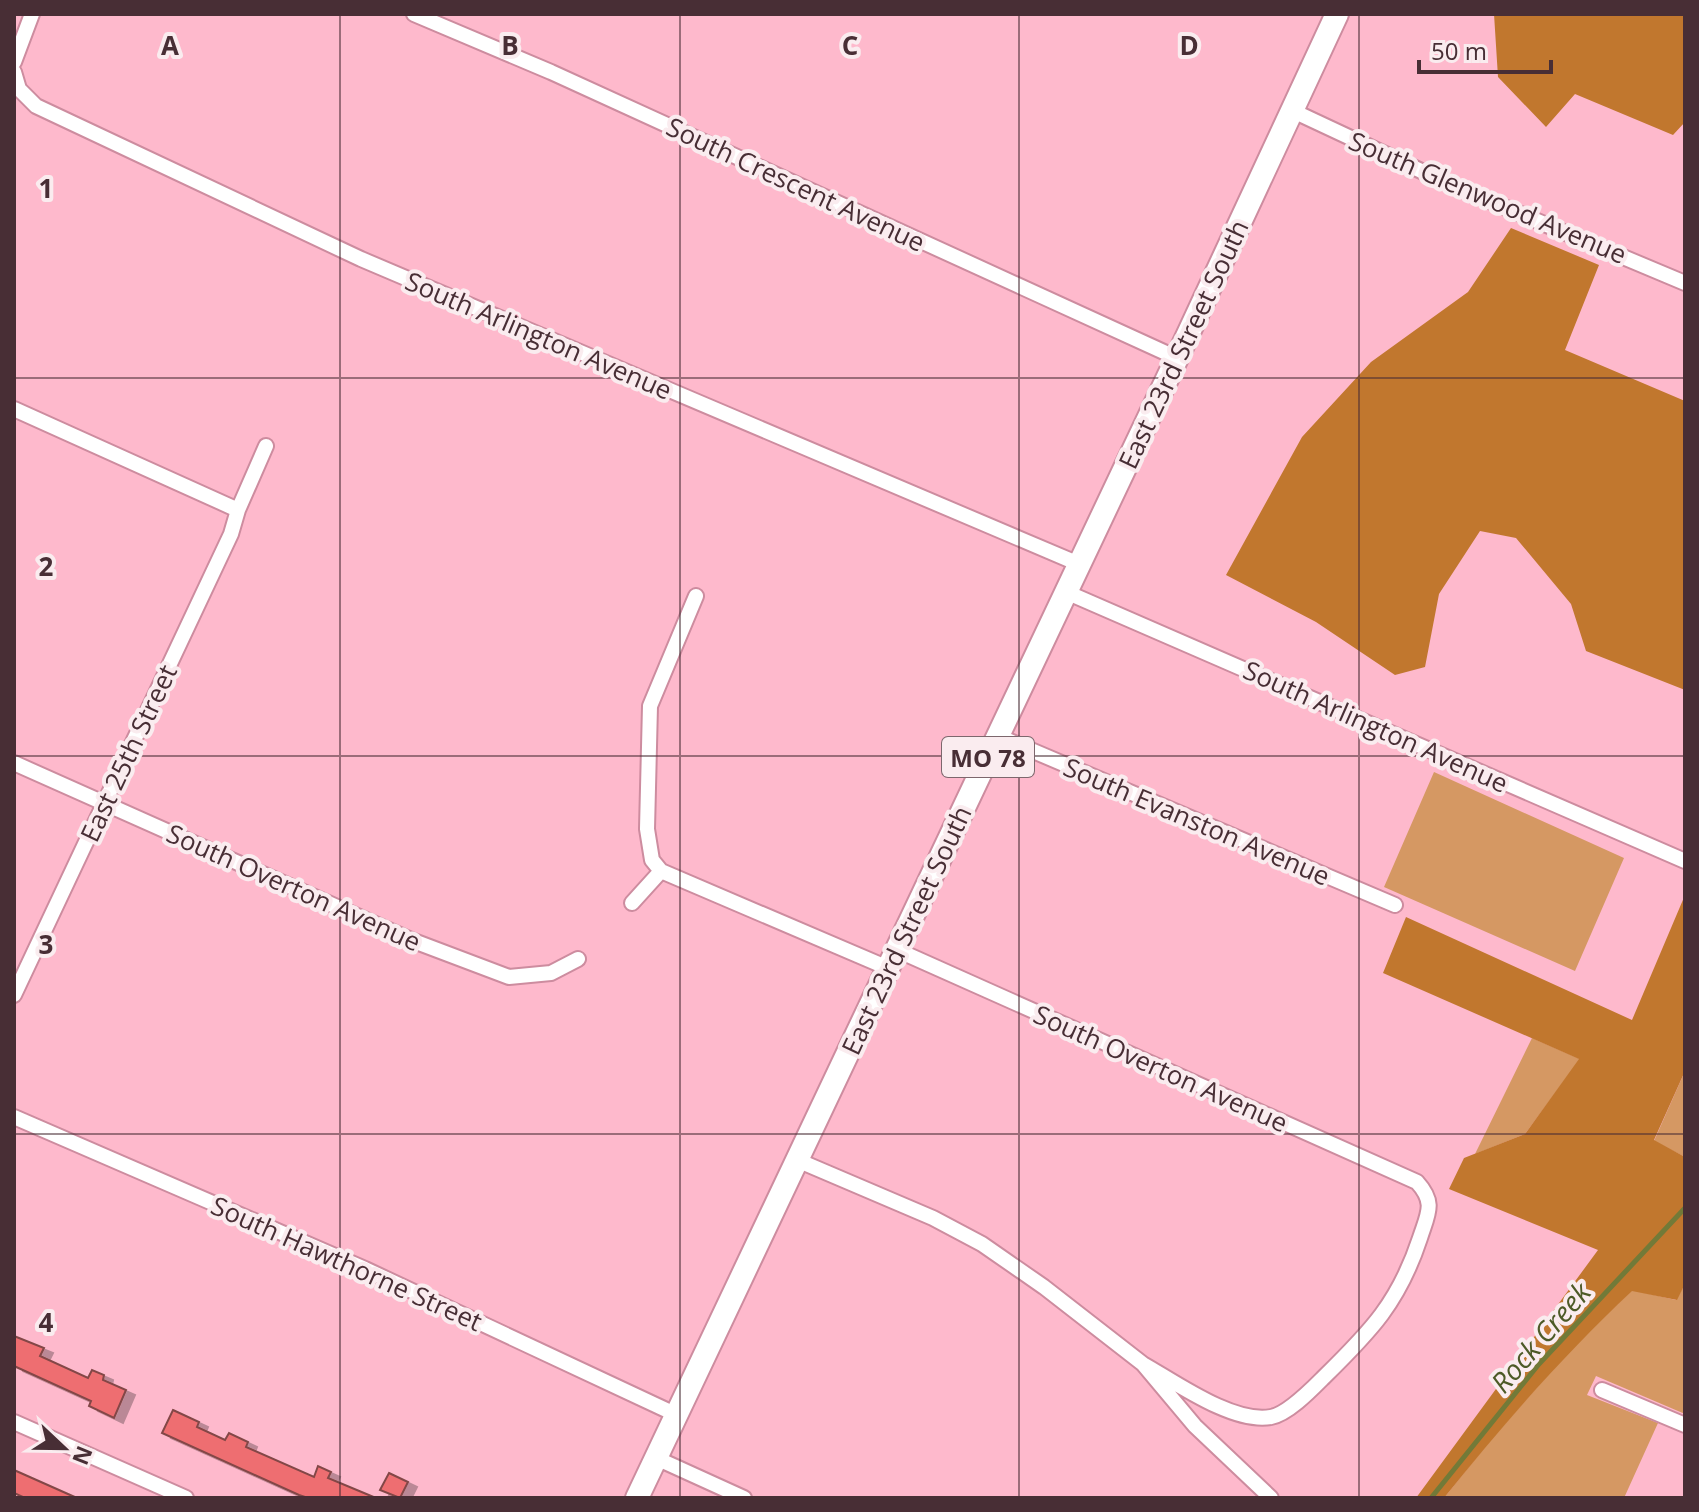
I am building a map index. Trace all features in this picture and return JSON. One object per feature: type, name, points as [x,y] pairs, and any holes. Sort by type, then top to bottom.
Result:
[{"type":"main road","name":"East 23rd Street South","points":[[637,1498],[1337,14]]},
{"type":"street","points":[[14,62],[32,14]]},
{"type":"street","name":"South Crescent Avenue","points":[[414,14],[565,79],[1177,358]]},
{"type":"street","name":"South Arlington Avenue","points":[[15,76],[19,89],[36,106],[361,259],[1079,564]]},
{"type":"street","name":"South Glenwood Avenue","points":[[1291,110],[1449,184],[1685,283]]},
{"type":"street","points":[[14,409],[238,510]]},
{"type":"street","name":"East 25th Street","points":[[14,995],[231,534],[266,446]]},
{"type":"street","name":"South Arlington Avenue","points":[[1066,592],[1685,861]]},
{"type":"street","points":[[632,903],[661,871],[652,860],[647,829],[650,706],[696,596]]},
{"type":"street","name":"South Evanston Avenue","points":[[998,736],[1395,905]]},
{"type":"street","name":"South Overton Avenue","points":[[14,763],[411,940],[509,977],[551,973],[578,959]]},
{"type":"street","name":"South Overton Avenue","points":[[661,871],[892,959],[1417,1182],[1427,1193],[1430,1207],[1410,1270],[1391,1303],[1368,1334],[1303,1397],[1273,1417],[1249,1417],[1217,1405],[1143,1364]]},
{"type":"street","name":"South Hawthorne Street","points":[[14,1117],[365,1269],[677,1415]]},
{"type":"street","points":[[797,1160],[933,1218],[982,1244],[1044,1287],[1143,1364],[1195,1426],[1271,1498]]},
{"type":"street","points":[[1602,1390],[1685,1425]]},
{"type":"street","points":[[14,1422],[186,1498]]},
{"type":"street","points":[[656,1458],[744,1498]]},
{"type":"shaded area","points":[[1494,14],[1685,14],[1685,122],[1673,135],[1575,94],[1546,127],[1498,77]]},
{"type":"shaded area","points":[[1511,228],[1599,265],[1565,350],[1685,401],[1685,690],[1586,651],[1571,604],[1516,538],[1480,531],[1439,594],[1425,667],[1395,675],[1316,622],[1226,575],[1302,437],[1371,362],[1468,292]]},
{"type":"shaded area","points":[[1434,772],[1624,858],[1575,971],[1384,887]]},
{"type":"shaded area","points":[[1685,895],[1685,1071],[1654,1140],[1685,1157],[1685,1284],[1677,1300],[1632,1291],[1535,1391],[1444,1498],[1416,1498],[1598,1250],[1449,1189],[1464,1158],[1525,1134],[1579,1059],[1383,973],[1406,917],[1632,1020]]},
{"type":"shaded area","points":[[1532,1038],[1580,1059],[1525,1134],[1475,1154]]},
{"type":"shaded area","points":[[1685,1071],[1685,1157],[1654,1141]]},
{"type":"shaded area","points":[[1685,1284],[1685,1414],[1596,1376],[1587,1395],[1658,1423],[1624,1498],[1444,1498],[1571,1349],[1632,1290],[1676,1300]]},
{"type":"building","points":[[14,1336],[44,1348],[40,1356],[88,1378],[92,1370],[104,1375],[103,1380],[126,1390],[114,1418],[89,1406],[91,1401],[14,1366]]},
{"type":"building","points":[[173,1410],[199,1422],[197,1427],[225,1440],[229,1433],[248,1442],[246,1447],[314,1477],[318,1466],[331,1472],[328,1478],[376,1498],[308,1498],[299,1495],[162,1433]]},
{"type":"building","points":[[14,1470],[77,1498],[25,1498],[14,1493]]},
{"type":"building","points":[[389,1473],[408,1482],[400,1498],[380,1490]]},
{"type":"waterway","name":"Rock Creek","points":[[1431,1498],[1539,1364],[1685,1208]]}]
